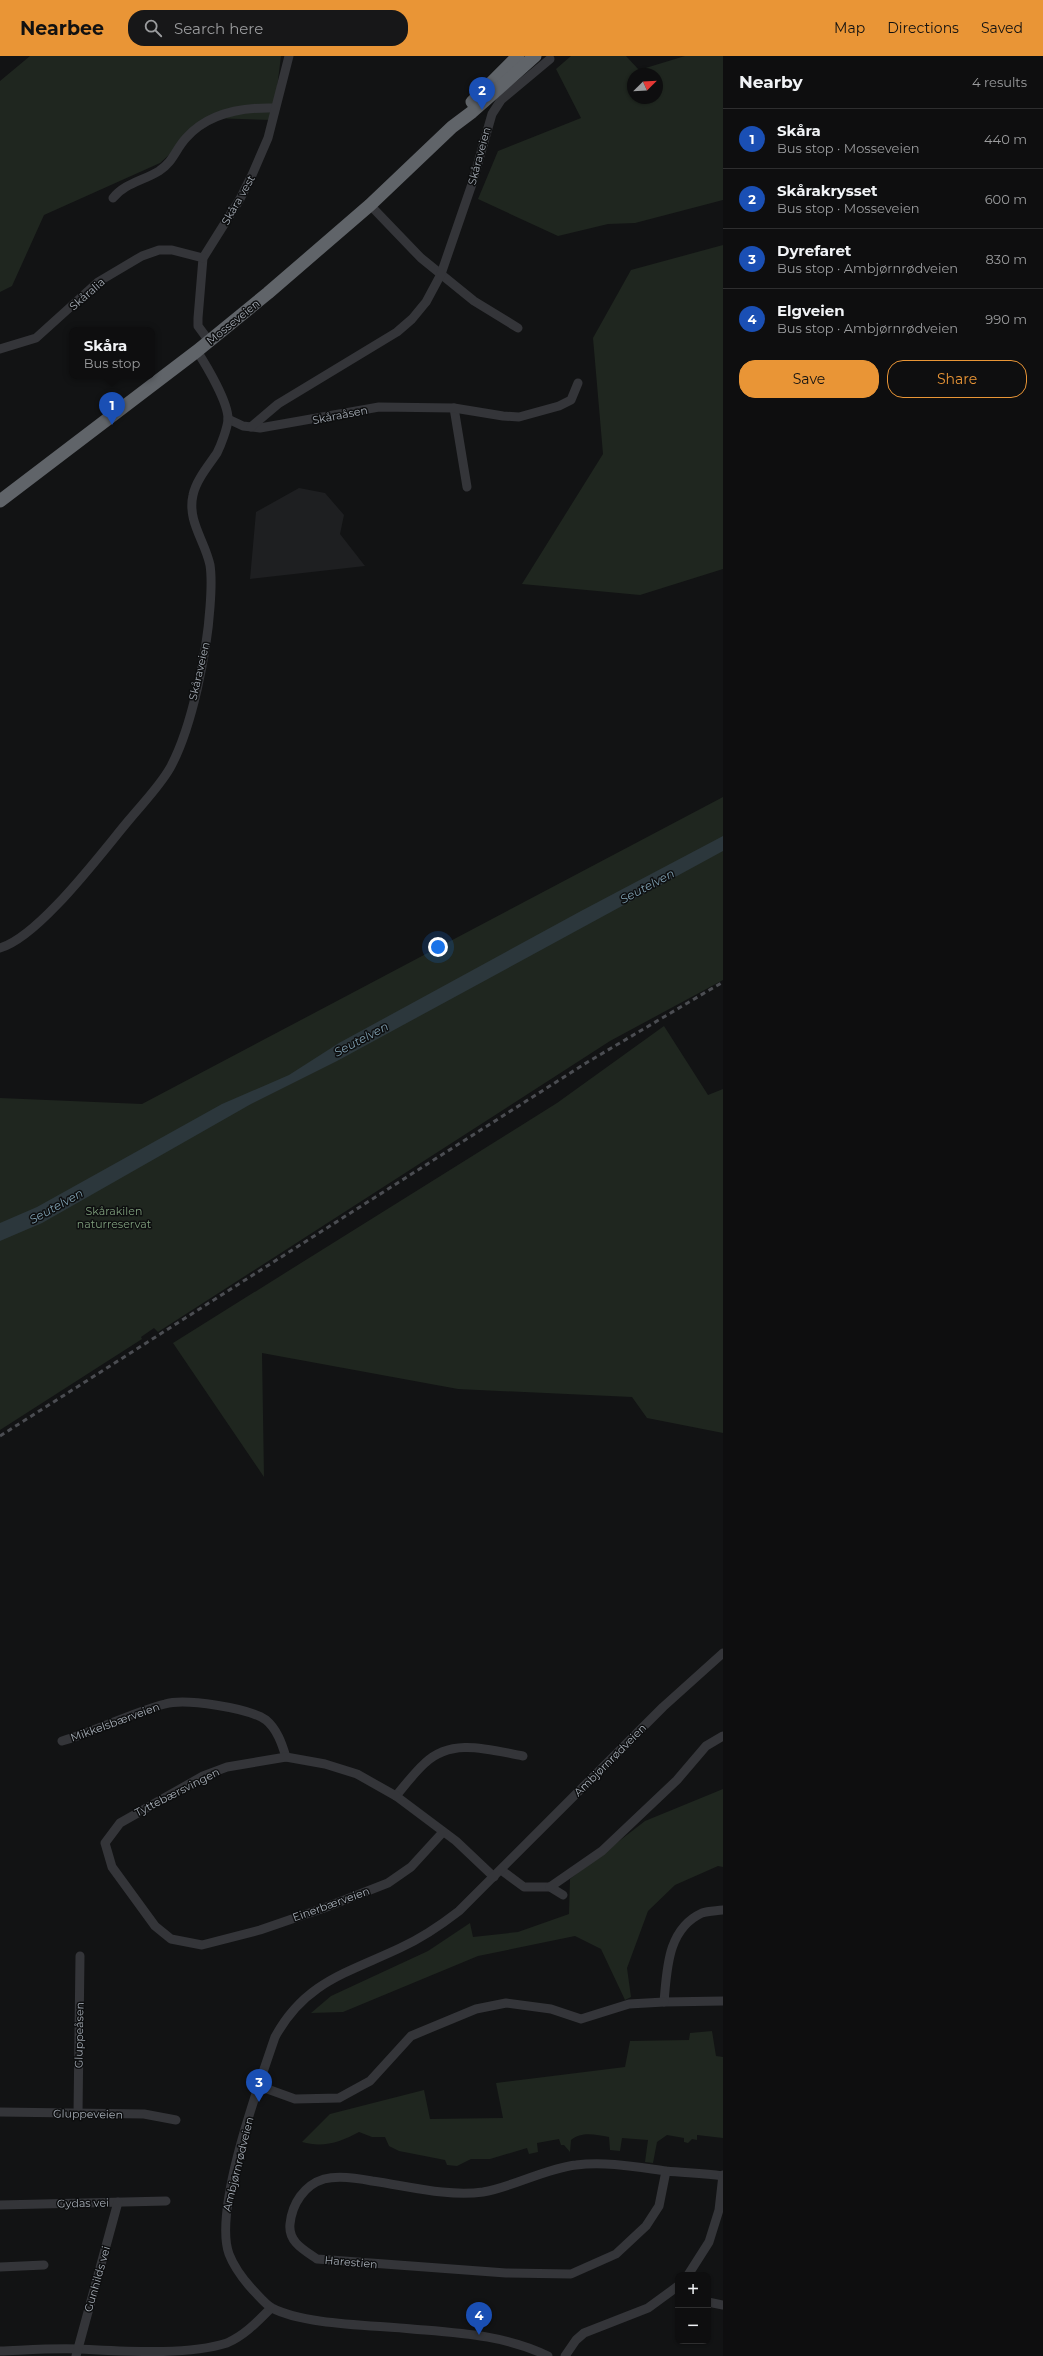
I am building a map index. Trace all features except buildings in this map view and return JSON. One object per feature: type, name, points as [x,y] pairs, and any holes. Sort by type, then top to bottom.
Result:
[{"type":"highway","name":"Mosseveien","points":[[452,127],[466,107],[518,56]]},
{"type":"highway","name":"Mosseveien","points":[[0,501],[197,351],[370,205],[452,127],[472,112],[535,56]]},
{"type":"street","name":"Skåra vest","points":[[208,341],[198,326],[203,258],[240,199],[268,138],[289,56]]},
{"type":"street","name":"Skåraveien","points":[[251,428],[278,404],[397,332],[412,319],[426,302],[440,274],[472,184],[492,114],[502,100],[550,59]]},
{"type":"street","points":[[113,198],[121,189],[159,171],[173,160],[185,139],[201,124],[218,115],[256,108],[275,108]]},
{"type":"street","points":[[370,205],[421,258],[440,274],[474,301],[518,328]]},
{"type":"street","name":"Skåralia","points":[[0,349],[36,338],[98,282],[142,256],[159,250],[172,250],[203,258]]},
{"type":"street","points":[[197,351],[218,386],[228,419]]},
{"type":"street","name":"Skåraåsen","points":[[228,419],[251,428],[305,421],[378,407],[454,408],[503,416],[519,417],[559,406],[571,400],[578,383]]},
{"type":"street","points":[[454,408],[467,487]]},
{"type":"street","name":"Skåraveien","points":[[0,948],[11,945],[72,889],[153,792],[173,760],[182,738],[198,686],[206,642],[210,605],[210,565],[193,519],[193,495],[198,482],[219,448],[228,419]]},
{"type":"street","name":"Ambjørnrødveien","points":[[548,2356],[531,2348],[501,2339],[464,2333],[302,2318],[271,2308],[246,2281],[236,2268],[229,2254],[226,2238],[227,2205],[258,2086],[275,2037],[284,2021],[298,2002],[331,1979],[401,1948],[435,1929],[459,1911],[498,1874],[663,1707],[723,1653]]},
{"type":"street","name":"Mikkelsbærveien","points":[[62,1741],[93,1732],[167,1703],[198,1702],[240,1710],[266,1720],[279,1737],[286,1757]]},
{"type":"street","points":[[550,1887],[602,1851],[678,1780],[706,1746],[723,1736]]},
{"type":"street","points":[[396,1796],[425,1762],[441,1752],[453,1747],[478,1747],[522,1756]]},
{"type":"street","name":"Tyttebærsvingen","points":[[202,1945],[171,1939],[155,1926],[112,1866],[105,1843],[120,1823],[203,1776],[227,1767],[286,1757],[325,1764],[357,1774],[396,1796],[498,1874]]},
{"type":"street","name":"Einerbærveien","points":[[202,1945],[260,1930],[324,1908],[388,1883],[411,1867],[443,1832]]},
{"type":"street","points":[[498,1874],[524,1887],[550,1887],[563,1894]]},
{"type":"street","points":[[664,2002],[671,1947],[685,1925],[702,1913],[723,1910]]},
{"type":"street","name":"Gluppeåsen","points":[[78,2114],[80,1956]]},
{"type":"street","points":[[258,2086],[295,2099],[339,2098],[370,2081],[411,2036],[476,2009],[506,2003],[551,2009],[581,2019],[629,2004],[723,2001]]},
{"type":"street","name":"Gluppeveien","points":[[0,2112],[144,2114],[176,2120]]},
{"type":"street","name":"Harestien","points":[[666,2171],[659,2206],[646,2226],[616,2254],[571,2274],[506,2273],[317,2259],[297,2246],[289,2230],[291,2211],[297,2201],[308,2187],[325,2179],[350,2177],[453,2193],[483,2192],[575,2164],[646,2167],[666,2171],[694,2172],[723,2176]]},
{"type":"street","points":[[690,2272],[709,2242],[721,2210],[723,2176]]},
{"type":"street","name":"Gydas vei","points":[[0,2204],[166,2201]]},
{"type":"street","name":"Gunhilds vei","points":[[76,2353],[118,2202]]},
{"type":"street","points":[[0,2267],[44,2265]]},
{"type":"street","points":[[564,2356],[576,2340],[584,2333],[648,2308],[675,2291]]},
{"type":"street","points":[[711,2303],[723,2305]]},
{"type":"street","points":[[0,2351],[150,2353],[205,2350],[227,2343],[243,2335],[271,2308]]},
{"type":"shaded area","points":[[299,488],[325,493],[344,515],[340,534],[365,566],[250,579],[256,512]]},
{"type":"green space","points":[[30,56],[281,56],[273,120],[210,118],[160,163],[44,215],[12,286],[0,292],[0,81]]},
{"type":"green space","points":[[571,56],[626,56],[637,68],[627,68],[627,104],[663,104],[663,68],[646,68],[685,56],[723,56],[723,200],[635,223],[608,224],[558,236],[478,199],[498,151],[581,118],[556,69]]},
{"type":"green space","points":[[723,245],[723,569],[640,595],[522,584],[603,454],[593,338],[631,270]]},
{"type":"green space","name":"Skårakilen naturreservat","points":[[723,797],[723,980],[610,1041],[158,1332],[154,1328],[141,1337],[142,1339],[0,1430],[0,1098],[142,1104]]},
{"type":"green space","points":[[664,1026],[708,1095],[723,1089],[723,1433],[647,1418],[632,1397],[458,1389],[262,1353],[264,1477],[173,1343],[557,1103]]},
{"type":"green space","points":[[723,1789],[723,1867],[718,1866],[675,1885],[648,1911],[627,1968],[631,1997],[625,2000],[601,1949],[575,1936],[478,1956],[343,2012],[311,2013],[331,1996],[428,1951],[470,1923],[473,1937],[518,1932],[569,1914],[570,1879],[645,1821]]},
{"type":"green space","points":[[712,2031],[716,2056],[723,2057],[723,2138],[697,2135],[697,2140],[692,2139],[688,2143],[684,2142],[684,2138],[667,2135],[657,2142],[653,2163],[645,2162],[648,2140],[622,2138],[620,2151],[610,2150],[609,2137],[589,2134],[580,2135],[571,2140],[570,2152],[564,2145],[561,2145],[559,2139],[537,2143],[538,2152],[529,2154],[527,2148],[490,2159],[471,2159],[457,2166],[447,2165],[445,2160],[399,2151],[389,2146],[385,2137],[372,2137],[359,2132],[345,2139],[332,2143],[310,2144],[302,2142],[330,2114],[424,2090],[430,2119],[503,2118],[496,2083],[625,2067],[630,2041],[689,2040],[690,2033]]},
{"type":"water","name":"Seutelven","points":[[723,836],[723,851],[337,1061],[251,1104],[42,1223],[0,1241],[0,1223],[37,1207],[222,1104],[289,1075],[339,1043],[581,911]]},
{"type":"railway","points":[[0,1436],[586,1063],[723,982]]},
{"type":"place","name":"Skårakrysset","points":[[482,110]]},
{"type":"place","name":"Skåra","points":[[112,425]]},
{"type":"place","name":"Dyrefaret","points":[[259,2102]]},
{"type":"place","name":"Elgveien","points":[[479,2335]]}]
